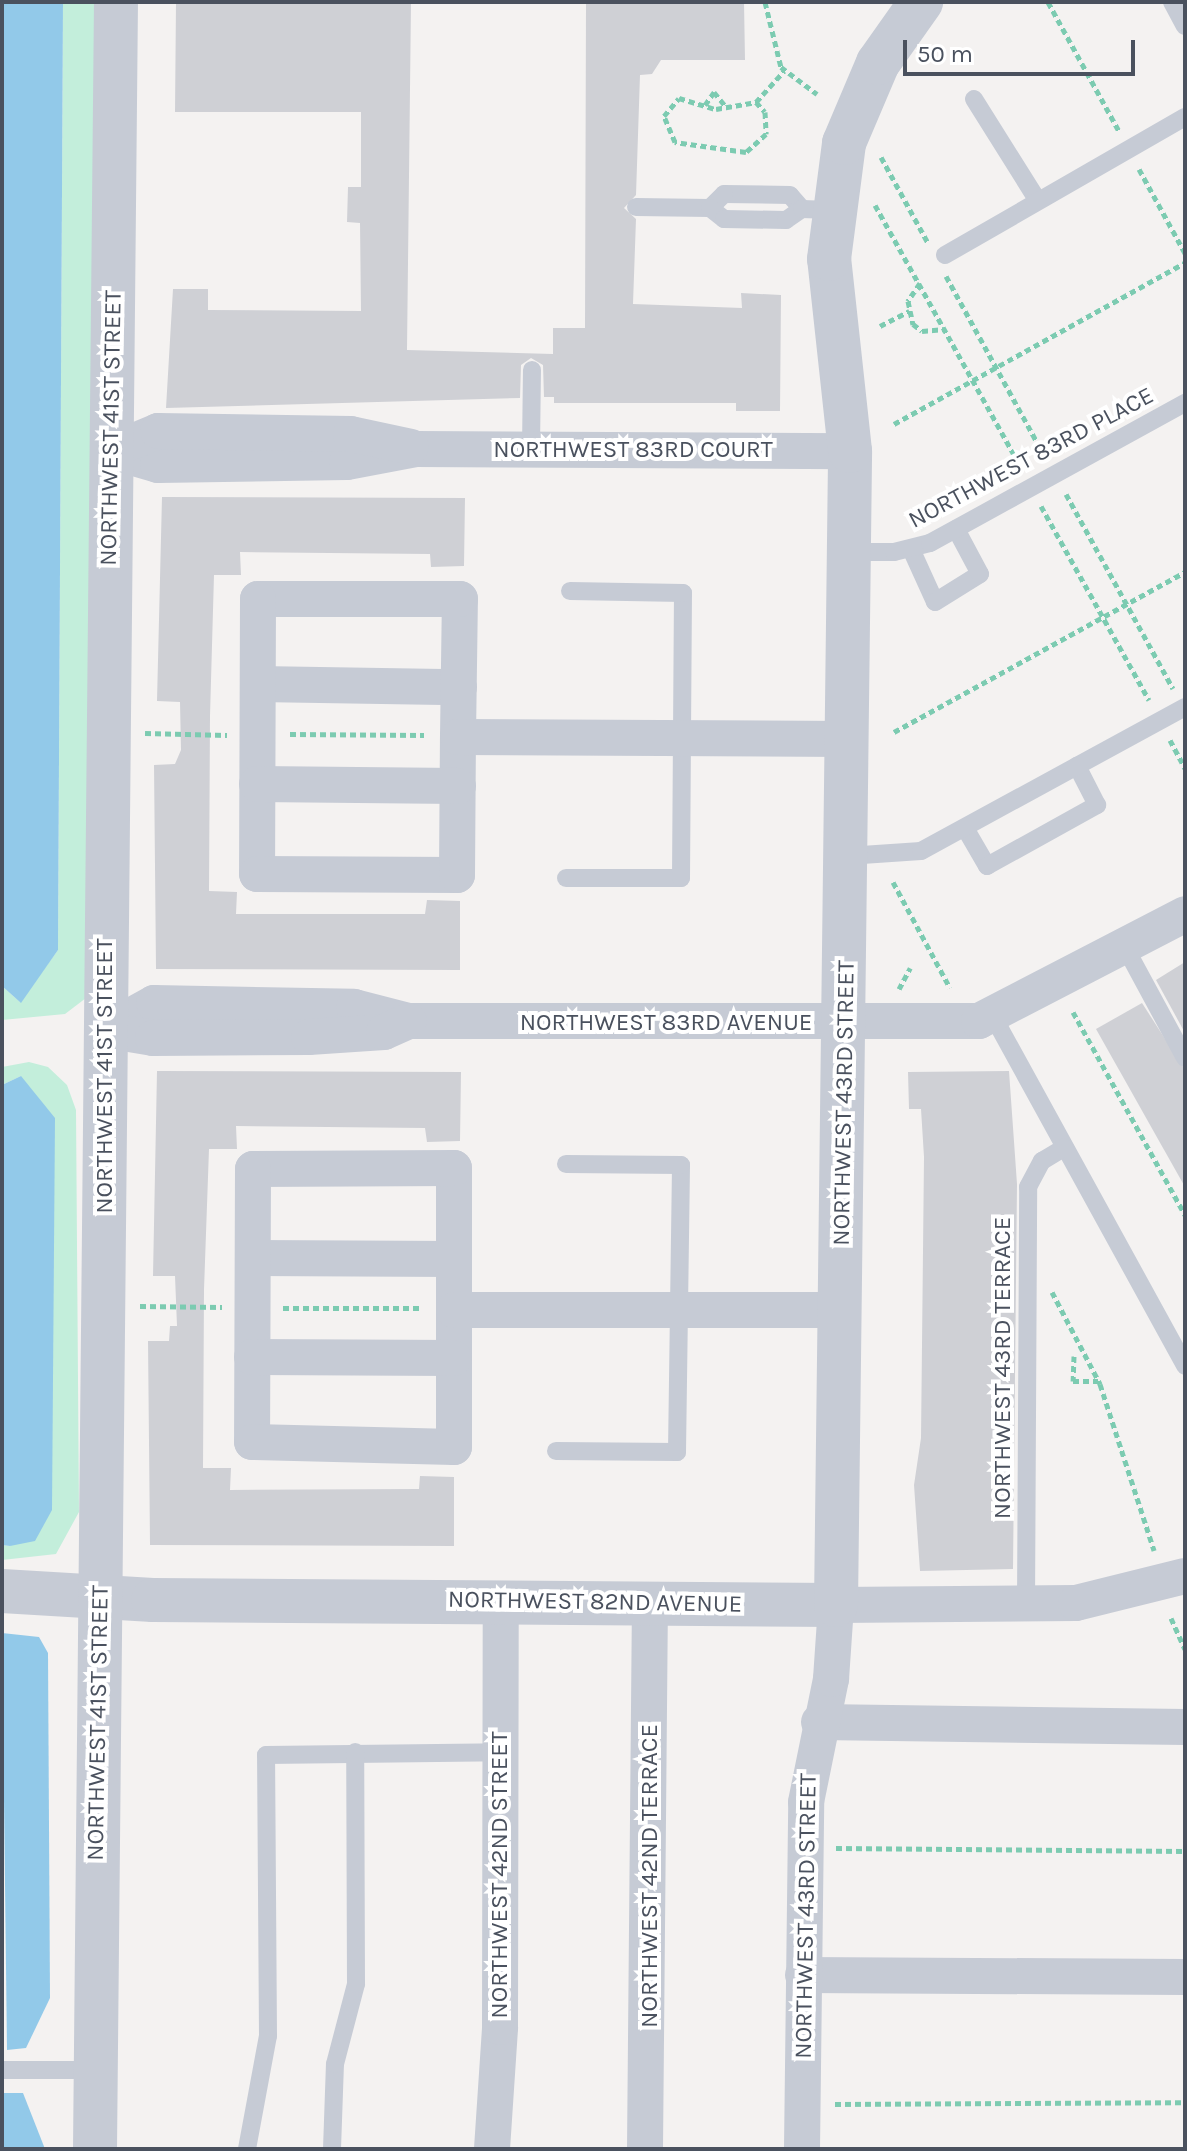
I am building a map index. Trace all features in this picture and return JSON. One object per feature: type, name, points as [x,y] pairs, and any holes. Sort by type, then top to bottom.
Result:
[{"type":"street","name":"NORTHWEST 41ST STREET","points":[[95,2149],[116,2]]},
{"type":"street","name":"NORTHWEST 43RD STREET","points":[[802,2149],[806,1802],[836,1605],[848,739],[850,451],[817,209],[878,63],[921,2]]},
{"type":"street","name":"NORTHWEST 83RD COURT","points":[[110,451],[158,431],[351,434],[416,449],[850,451]]},
{"type":"street","points":[[258,599],[460,599],[459,687],[446,736],[458,786],[457,875],[257,874],[258,684],[258,599]]},
{"type":"street","points":[[258,684],[459,687]]},
{"type":"street","points":[[446,736],[848,739]]},
{"type":"street","points":[[257,784],[458,786]]},
{"type":"street","name":"NORTHWEST 83RD AVENUE","points":[[105,1030],[154,1003],[354,1007],[409,1021],[844,1024],[994,1018],[1185,914]]},
{"type":"street","points":[[454,1168],[454,1259],[442,1309],[454,1358],[454,1447],[252,1442],[253,1258],[253,1169],[454,1168]]},
{"type":"street","points":[[253,1258],[454,1259]]},
{"type":"street","points":[[442,1309],[841,1310]]},
{"type":"street","points":[[252,1357],[454,1358]]},
{"type":"street","name":"NORTHWEST 82ND AVENUE","points":[[2,1591],[501,1601],[1026,1606],[1114,1597],[1185,1576]]},
{"type":"street","name":"NORTHWEST 42ND STREET","points":[[492,2149],[500,2038],[501,1601]]},
{"type":"street","name":"NORTHWEST 42ND TERRACE","points":[[645,2149],[650,1602]]},
{"type":"street","points":[[819,1722],[1185,1727]]},
{"type":"street","points":[[803,1975],[1185,1977]]},
{"type":"lane","points":[[1172,2],[1185,26]]},
{"type":"lane","points":[[974,99],[1038,201]]},
{"type":"lane","points":[[941,261],[1185,117]]},
{"type":"lane","points":[[636,207],[710,208],[724,194],[790,195],[817,209]]},
{"type":"lane","points":[[531,449],[532,370]]},
{"type":"lane","name":"NORTHWEST 83RD PLACE","points":[[849,552],[911,549],[956,529],[1185,403]]},
{"type":"lane","points":[[911,549],[935,602],[980,574],[956,529]]},
{"type":"lane","points":[[566,878],[681,878],[683,593],[570,591]]},
{"type":"lane","points":[[847,856],[913,854],[1077,766],[1181,701]]},
{"type":"lane","points":[[965,828],[987,866],[1001,859],[1097,805],[1077,766]]},
{"type":"lane","points":[[1125,947],[1185,1058]]},
{"type":"lane","points":[[994,1018],[1185,1366]]},
{"type":"lane","name":"NORTHWEST 43RD TERRACE","points":[[1026,1606],[1028,1187],[1042,1161],[1064,1148]]},
{"type":"lane","points":[[556,1451],[677,1452],[681,1165],[566,1164]]},
{"type":"lane","points":[[332,2149],[335,2064],[356,1984],[355,1752]]},
{"type":"lane","points":[[247,2149],[268,2036],[266,1755],[501,1752]]},
{"type":"lane","points":[[2,2070],[95,2070]]},
{"type":"path","points":[[765,2],[774,53],[784,71],[817,94]]},
{"type":"path","points":[[1048,2],[1121,135]]},
{"type":"path","points":[[756,102],[765,112],[766,134],[739,152],[669,137],[664,116],[673,100],[726,107],[756,102],[784,71]]},
{"type":"path","points":[[705,105],[719,93],[726,107]]},
{"type":"path","points":[[875,145],[941,261],[1048,463]]},
{"type":"path","points":[[1135,161],[1184,250]]},
{"type":"path","points":[[875,205],[1025,475]]},
{"type":"path","points":[[894,424],[1185,263]]},
{"type":"path","points":[[880,326],[909,311],[920,283]]},
{"type":"path","points":[[909,311],[917,329],[945,329]]},
{"type":"path","points":[[1062,486],[1181,701]]},
{"type":"path","points":[[1038,499],[1153,708]]},
{"type":"path","points":[[894,732],[1185,572]]},
{"type":"path","points":[[136,732],[239,735]]},
{"type":"path","points":[[273,734],[446,736]]},
{"type":"path","points":[[1166,734],[1185,768]]},
{"type":"path","points":[[893,882],[951,989]]},
{"type":"path","points":[[895,992],[910,968]]},
{"type":"path","points":[[1073,1012],[1185,1215]]},
{"type":"path","points":[[1047,1283],[1098,1381],[1155,1554]]},
{"type":"path","points":[[132,1306],[235,1307]]},
{"type":"path","points":[[270,1307],[442,1309]]},
{"type":"path","points":[[1074,1356],[1073,1381],[1098,1381]]},
{"type":"path","points":[[1171,1618],[1185,1649]]},
{"type":"path","points":[[835,1848],[1185,1851]]},
{"type":"path","points":[[834,2104],[1185,2102]]},
{"type":"green space","points":[[63,2],[104,2],[86,998],[65,1014],[2,1020],[2,986],[20,1002],[58,950]]},
{"type":"green space","points":[[29,1062],[48,1067],[67,1085],[76,1110],[79,1512],[56,1554],[2,1560],[2,1545],[11,1546],[21,1076],[2,1085],[2,1067]]},
{"type":"water","points":[[2,2],[63,2],[58,950],[21,1003],[2,986]]},
{"type":"water","points":[[21,1076],[55,1118],[52,1510],[35,1541],[10,1546],[2,1545],[2,1085]]},
{"type":"water","points":[[2,1633],[39,1637],[48,1653],[50,1998],[26,2048],[7,2050]]},
{"type":"water","points":[[2,2093],[23,2093],[45,2149],[2,2149]]},
{"type":"building","points":[[176,2],[411,2],[407,350],[553,354],[553,328],[585,328],[586,2],[744,2],[745,60],[661,60],[652,74],[640,75],[636,195],[624,208],[636,219],[633,304],[742,308],[741,293],[781,295],[780,411],[736,411],[736,403],[554,403],[554,397],[544,397],[543,365],[531,358],[521,365],[520,398],[166,408],[173,289],[208,289],[208,310],[361,311],[360,223],[347,222],[348,187],[361,187],[361,112],[175,112]]},
{"type":"building","points":[[162,497],[465,498],[464,566],[431,567],[430,554],[240,552],[241,575],[214,575],[210,716],[209,891],[237,892],[236,914],[425,914],[427,900],[460,901],[460,970],[156,969],[154,765],[175,764],[181,750],[180,702],[157,701]]},
{"type":"building","points":[[1185,962],[1185,1033],[1156,980]]},
{"type":"building","points":[[1142,1003],[1185,1070],[1185,1187],[1096,1029]]},
{"type":"building","points":[[157,1071],[461,1072],[460,1141],[427,1142],[425,1128],[236,1126],[237,1149],[209,1149],[204,1290],[203,1468],[231,1468],[230,1490],[419,1489],[420,1476],[454,1477],[454,1546],[150,1545],[148,1341],[169,1341],[170,1326],[177,1326],[175,1276],[153,1276]]},
{"type":"building","points":[[1009,1071],[1017,1184],[1013,1569],[920,1571],[914,1485],[921,1438],[924,1157],[921,1109],[909,1109],[908,1072]]}]
